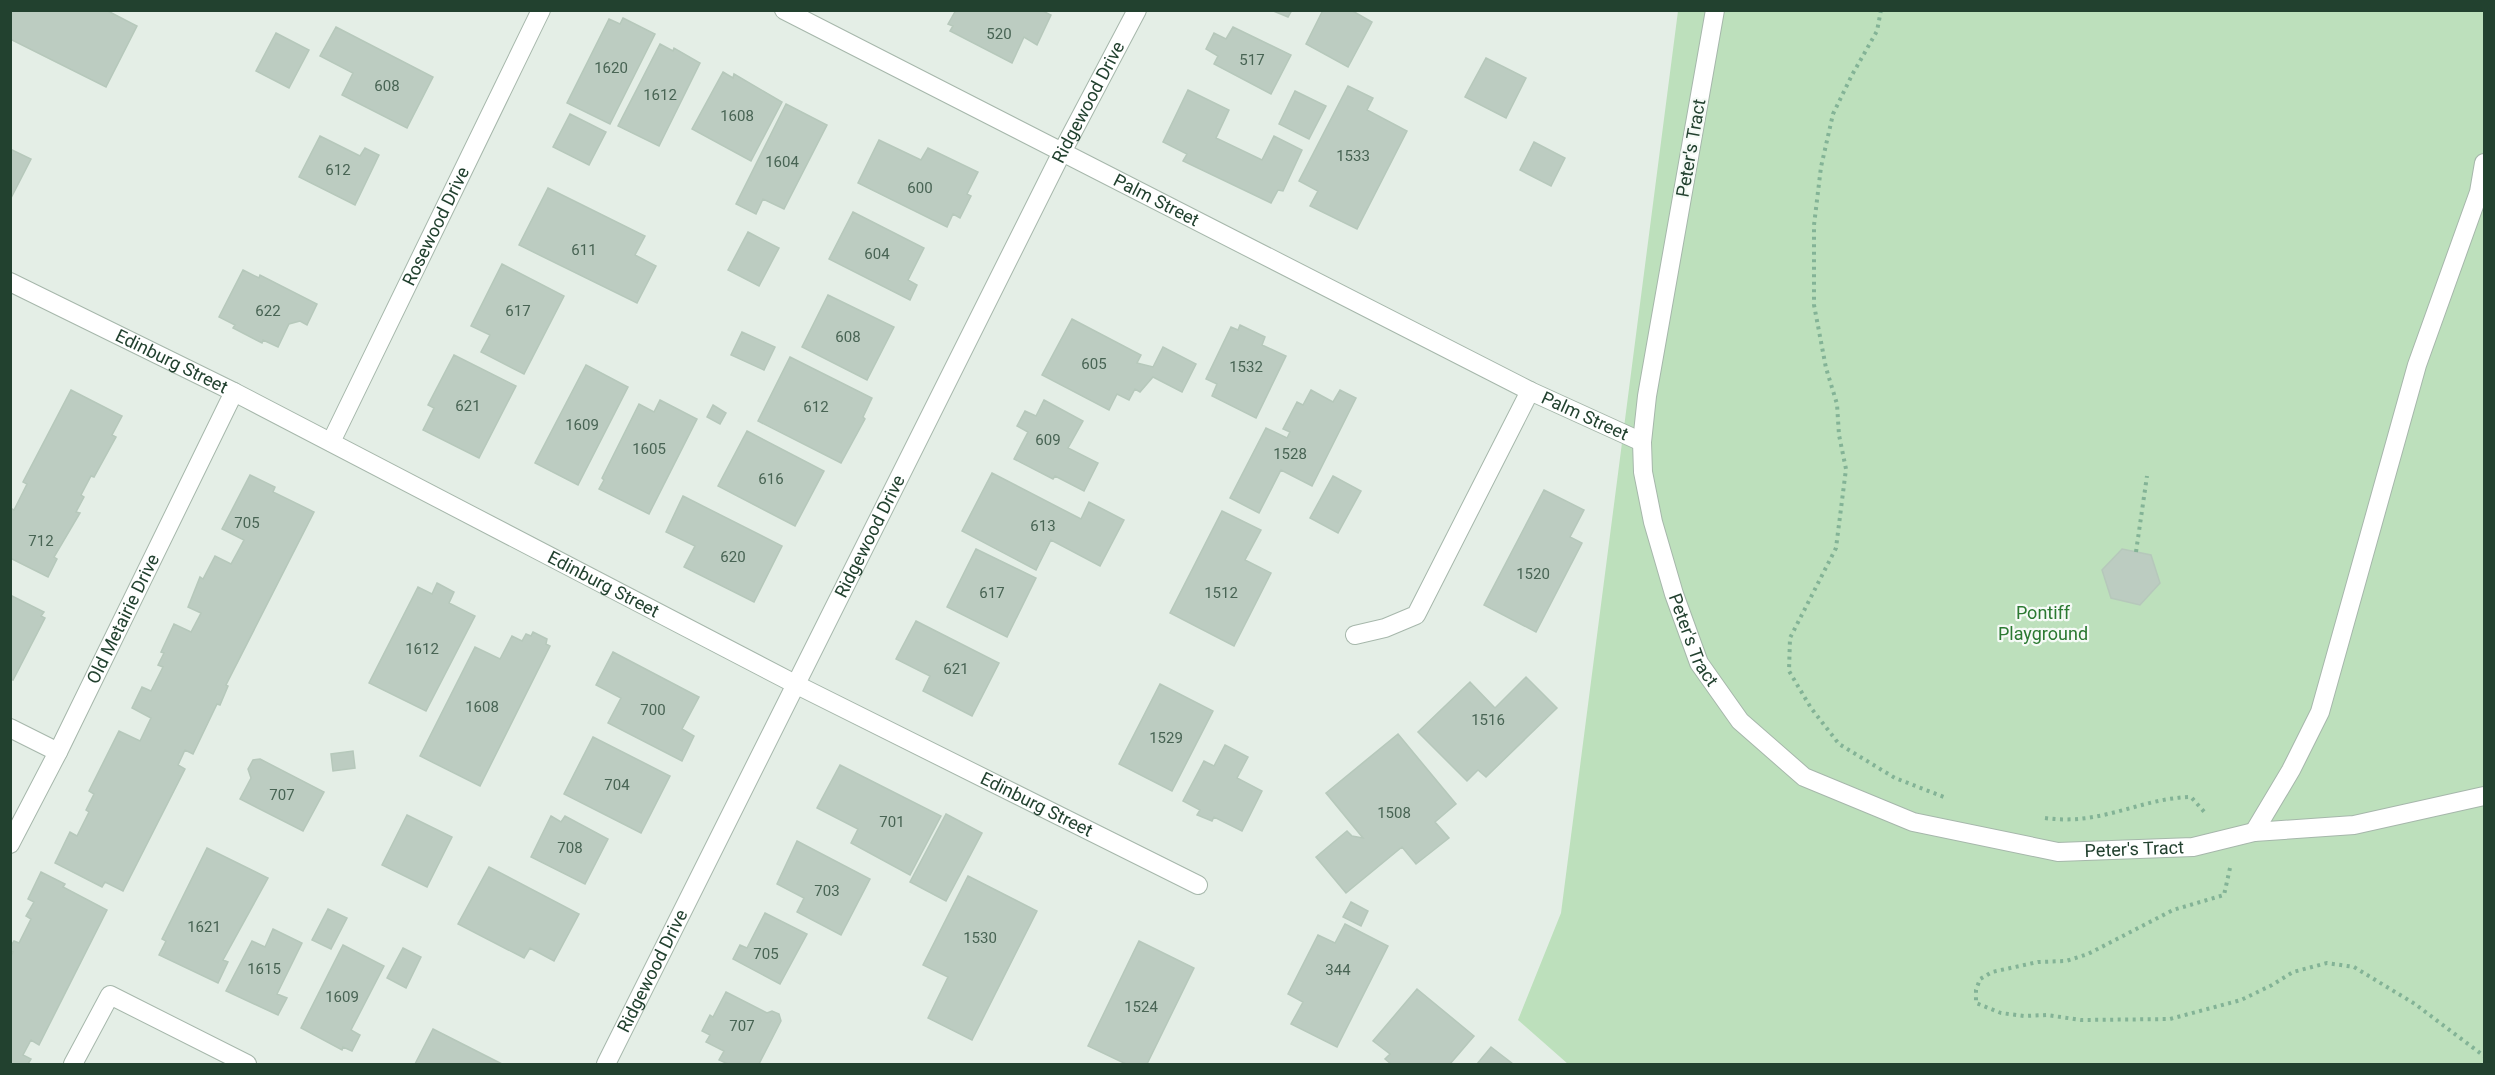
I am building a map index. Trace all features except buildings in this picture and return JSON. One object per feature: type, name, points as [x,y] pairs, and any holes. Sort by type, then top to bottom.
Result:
[{"type":"street","name":"Rosewood Drive","points":[[331,442],[541,10]]},
{"type":"street","name":"Palm Street","points":[[784,10],[1061,154],[1530,391],[1642,442]]},
{"type":"street","name":"Ridgewood Drive","points":[[606,1065],[1061,154],[1137,10]]},
{"type":"street","name":"Peter's Tract","points":[[1715,10],[1647,396],[1642,442],[1643,472],[1653,522],[1674,594],[1699,663],[1740,721],[1804,777],[1913,822],[2058,852],[2193,847],[2254,832],[2354,825],[2484,796]]},
{"type":"street","points":[[2254,832],[2291,770],[2320,712],[2417,364],[2479,192],[2484,163]]},
{"type":"street","name":"Edinburg Street","points":[[10,282],[234,392],[797,684],[1198,885]]},
{"type":"street","name":"Palm Street","points":[[1355,635],[1385,628],[1416,615],[1530,391]]},
{"type":"street","name":"Old Metairie Drive","points":[[10,844],[58,752],[234,392]]},
{"type":"street","points":[[10,728],[58,752]]},
{"type":"street","points":[[74,1065],[110,994],[247,1065]]},
{"type":"path","points":[[1881,10],[1877,31],[1833,114],[1821,167],[1814,225],[1814,305],[1824,360],[1837,404],[1839,435],[1846,469],[1836,548],[1790,638],[1789,671],[1810,708],[1839,744],[1895,778],[1952,800]]},
{"type":"path","points":[[2136,552],[2147,476]]},
{"type":"path","points":[[2044,818],[2088,819],[2172,798],[2191,797],[2201,806],[2223,838],[2230,868],[2224,895],[2173,910],[2088,954],[2066,961],[2038,963],[1992,972],[1980,979],[1976,990],[1976,1003],[2001,1013],[2025,1016],[2047,1015],[2080,1020],[2170,1019],[2241,1000],[2293,972],[2327,963],[2354,967],[2415,1004],[2484,1056]]},
{"type":"green space","name":"Pontiff Playground","points":[[1678,11],[2484,11],[2484,1064],[1568,1064],[1518,1020],[1561,913]]}]
